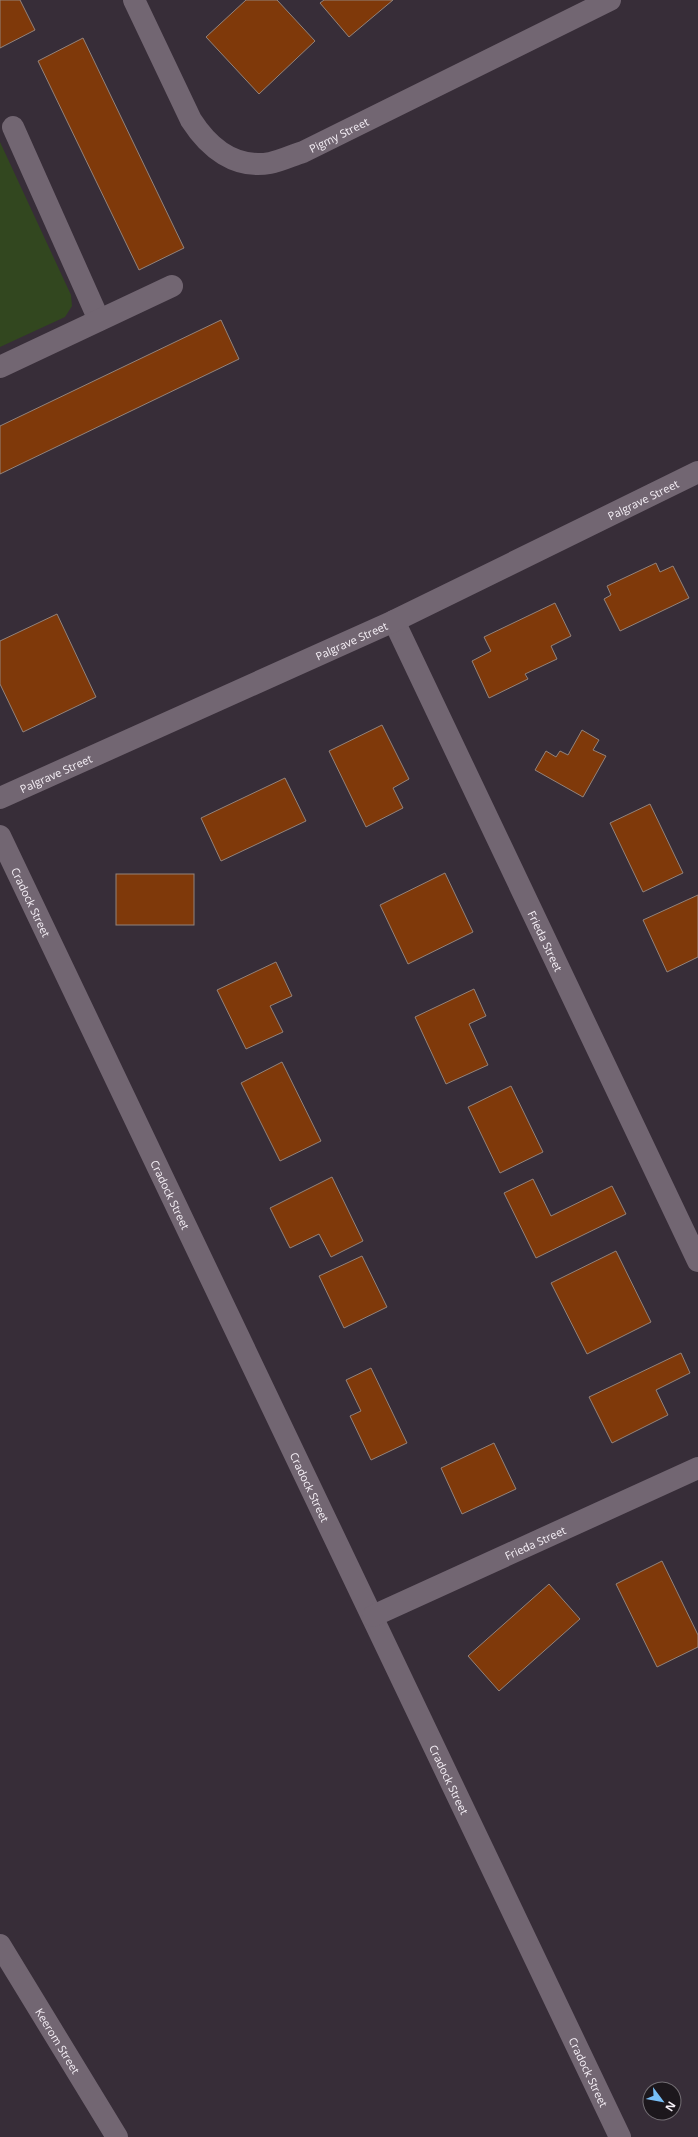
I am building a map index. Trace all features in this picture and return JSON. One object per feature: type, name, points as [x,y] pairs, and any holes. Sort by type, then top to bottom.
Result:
[{"type":"street","name":"Pigmy Street","points":[[134,0],[191,120],[202,137],[218,152],[241,163],[270,163],[303,152],[610,0]]},
{"type":"street","points":[[13,126],[99,320]]},
{"type":"street","points":[[0,367],[172,286]]},
{"type":"street","name":"Palgrave Street","points":[[0,798],[394,621],[698,472]]},
{"type":"street","name":"Frieda Street","points":[[394,621],[698,1260]]},
{"type":"street","name":"Cradock Street","points":[[0,836],[620,2137]]},
{"type":"street","name":"Frieda Street","points":[[373,1616],[698,1468]]},
{"type":"street","name":"Keerom Street","points":[[0,1945],[117,2137]]},
{"type":"green space","points":[[0,142],[71,295],[72,306],[65,317],[0,347]]},
{"type":"building","points":[[0,0],[20,0],[35,30],[0,48]]},
{"type":"building","points":[[246,0],[277,0],[315,41],[259,94],[206,37]]},
{"type":"building","points":[[324,0],[393,0],[349,37],[320,3]]},
{"type":"building","points":[[83,38],[184,248],[139,270],[38,61]]},
{"type":"building","points":[[221,320],[239,359],[0,474],[0,426]]},
{"type":"building","points":[[656,563],[660,572],[673,566],[689,598],[620,631],[604,599],[611,595],[607,586]]},
{"type":"building","points":[[555,603],[571,636],[551,646],[557,659],[525,674],[528,679],[489,698],[472,661],[491,651],[484,637]]},
{"type":"building","points":[[57,614],[96,697],[23,732],[0,684],[0,641]]},
{"type":"building","points":[[382,725],[409,779],[393,788],[403,808],[366,827],[329,751]]},
{"type":"building","points":[[582,730],[599,740],[593,750],[606,756],[583,797],[535,770],[546,751],[556,757],[560,751],[568,755]]},
{"type":"building","points":[[285,778],[306,821],[221,861],[201,818]]},
{"type":"building","points":[[650,804],[683,873],[643,892],[610,823]]},
{"type":"building","points":[[445,873],[473,932],[408,964],[380,905]]},
{"type":"building","points":[[116,874],[194,874],[194,925],[116,925]]},
{"type":"building","points":[[698,895],[698,957],[667,972],[643,920]]},
{"type":"building","points":[[276,962],[292,996],[270,1006],[283,1032],[246,1049],[217,990]]},
{"type":"building","points":[[474,989],[486,1016],[469,1024],[488,1065],[446,1084],[415,1017]]},
{"type":"building","points":[[282,1062],[321,1141],[280,1161],[241,1083]]},
{"type":"building","points":[[511,1086],[543,1152],[500,1173],[468,1107]]},
{"type":"building","points":[[332,1177],[363,1241],[331,1257],[319,1234],[290,1248],[270,1208]]},
{"type":"building","points":[[533,1179],[551,1216],[612,1186],[626,1214],[536,1258],[504,1193]]},
{"type":"building","points":[[616,1251],[651,1322],[587,1354],[551,1283]]},
{"type":"building","points":[[362,1256],[387,1307],[344,1328],[319,1276]]},
{"type":"building","points":[[681,1353],[690,1373],[656,1390],[668,1415],[612,1443],[589,1397]]},
{"type":"building","points":[[371,1368],[407,1443],[371,1460],[350,1416],[361,1411],[346,1380]]},
{"type":"building","points":[[494,1443],[516,1489],[462,1514],[441,1468]]},
{"type":"building","points":[[662,1561],[698,1635],[698,1647],[657,1667],[616,1584]]},
{"type":"building","points":[[549,1584],[580,1619],[499,1691],[468,1656]]}]
